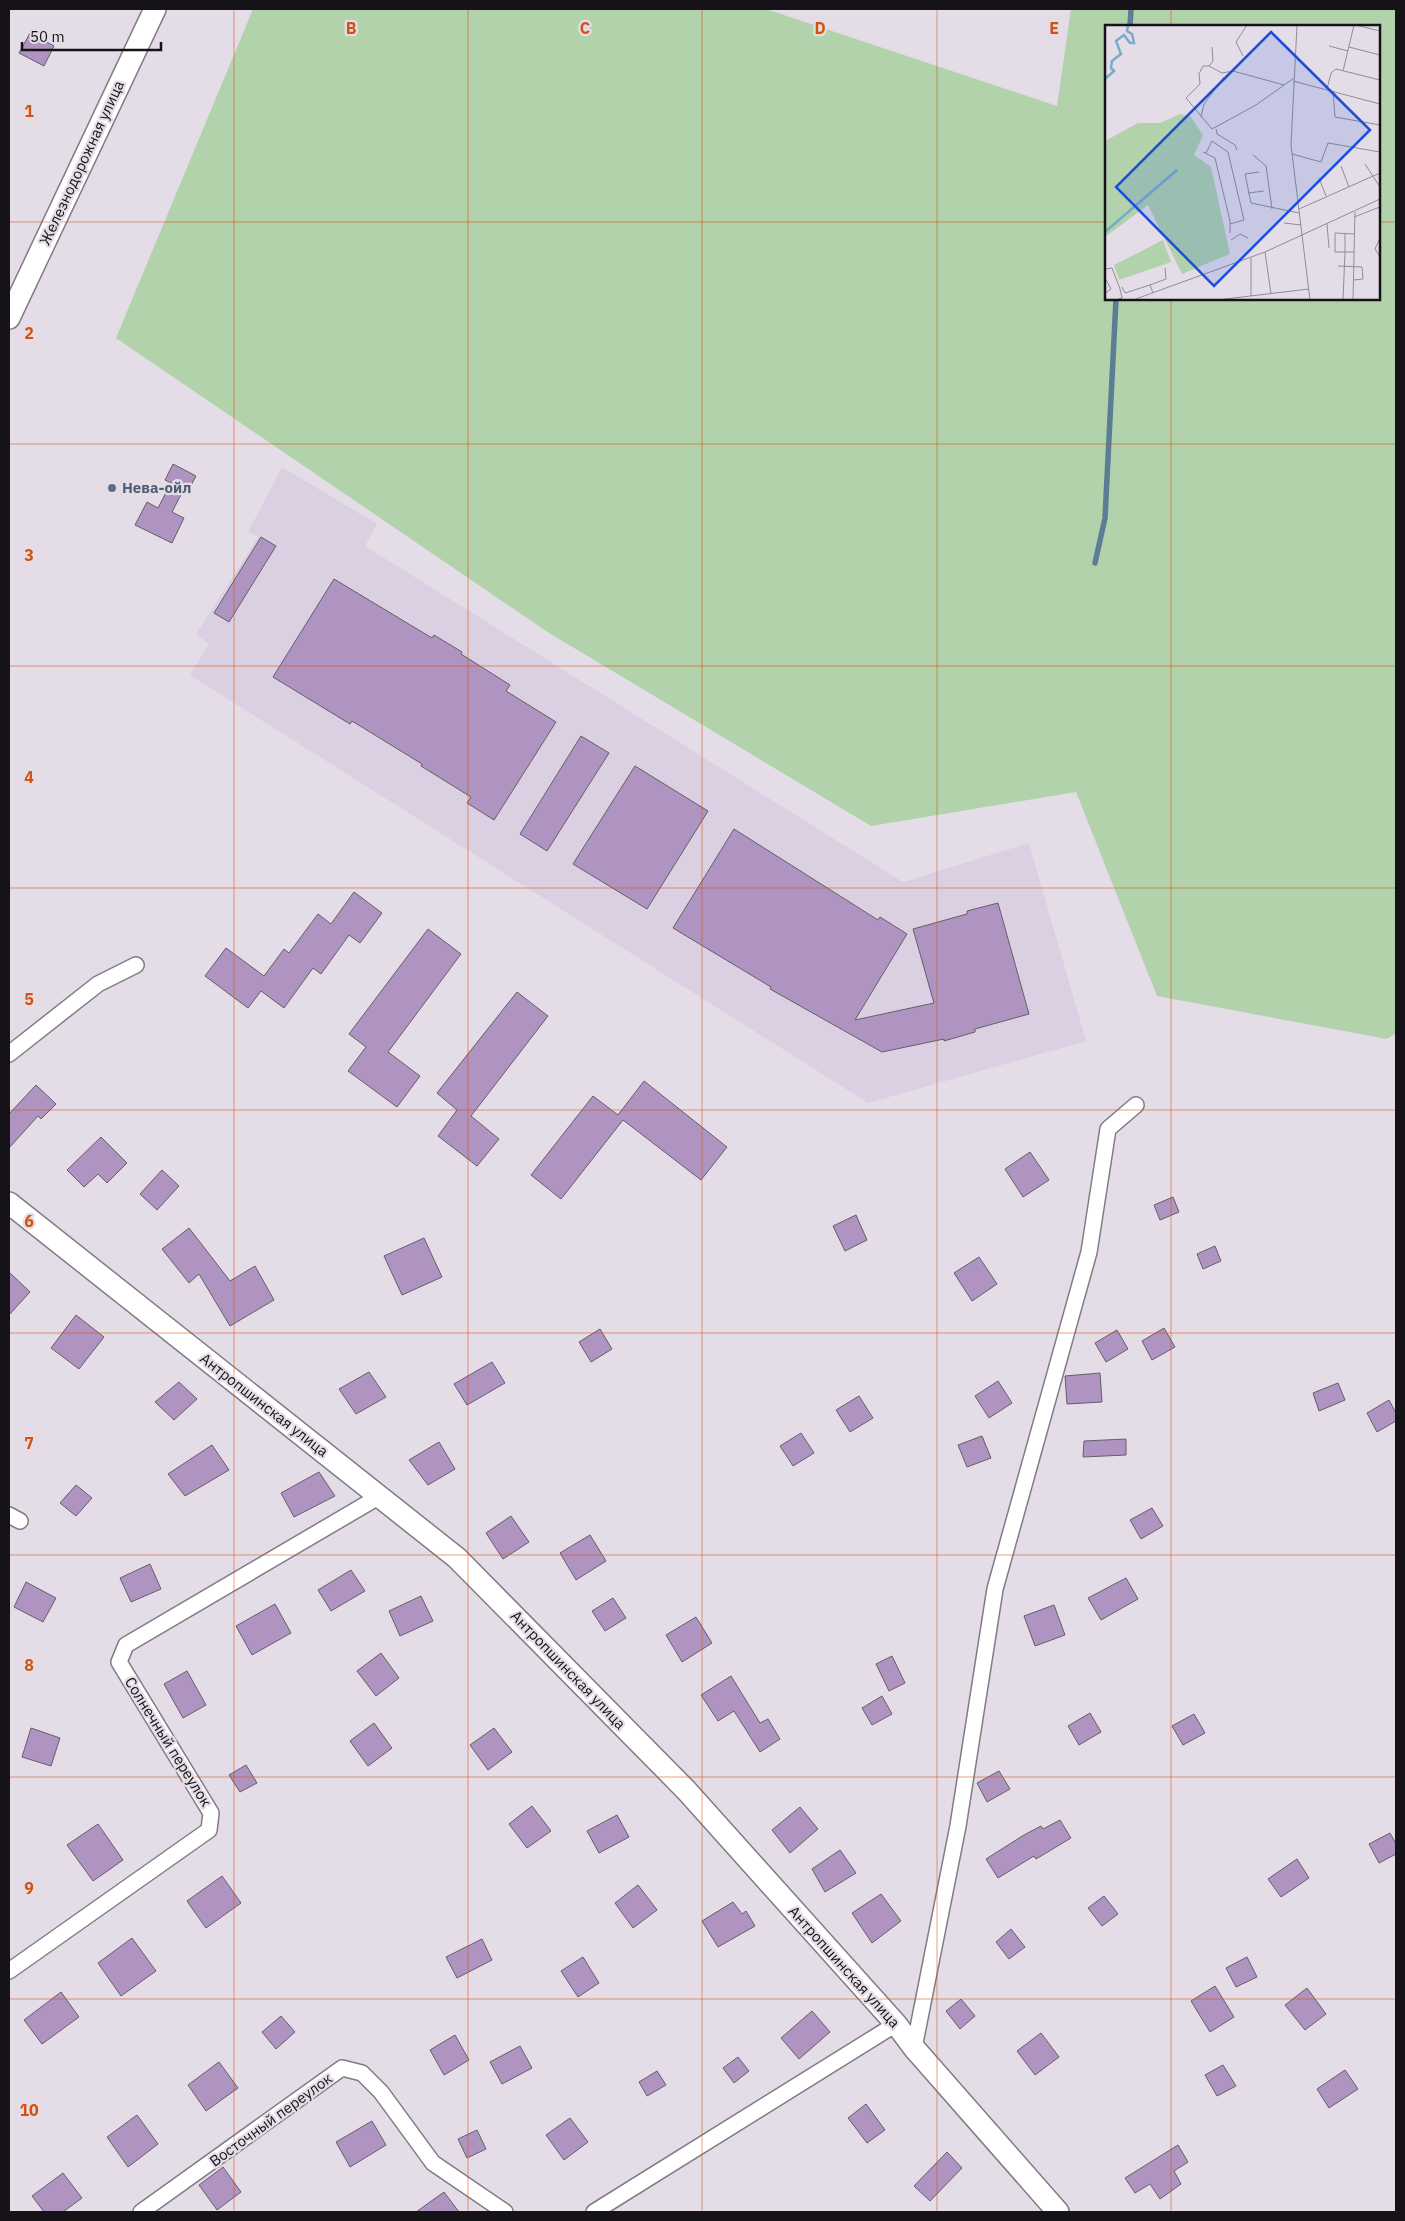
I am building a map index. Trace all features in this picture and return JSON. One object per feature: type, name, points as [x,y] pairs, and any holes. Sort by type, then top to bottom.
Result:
[{"type":"street","name":"Железнодорожная улица","points":[[9,318],[155,9]]},
{"type":"street","points":[[9,1054],[98,984],[136,965]]},
{"type":"street","points":[[914,2048],[958,1826],[995,1589],[1089,1252],[1108,1129],[1136,1105]]},
{"type":"street","name":"Антропшинская улица","points":[[9,1203],[457,1558],[686,1790],[896,2024],[914,2048],[1058,2212]]},
{"type":"street","name":"Солнечный переулок","points":[[9,1971],[209,1830],[212,1813],[119,1662],[126,1645],[380,1496]]},
{"type":"street","points":[[595,2212],[896,2024]]},
{"type":"street","name":"Восточный переулок","points":[[141,2212],[342,2068],[362,2073],[381,2092],[433,2163],[506,2212]]},
{"type":"shaded area","points":[[282,467],[377,524],[365,546],[903,882],[1029,843],[1086,1041],[868,1103],[190,675],[209,644],[196,634],[258,537],[248,532]]},
{"type":"green space","points":[[253,9],[766,9],[1057,106],[1071,9],[1396,9],[1396,1033],[1387,1039],[1157,996],[1076,792],[871,826],[549,633],[116,338]]},
{"type":"building","points":[[30,33],[54,46],[44,66],[19,53]]},
{"type":"building","points":[[173,464],[196,476],[189,489],[185,487],[172,512],[184,518],[172,543],[135,525],[147,502],[158,508],[171,483],[165,480]]},
{"type":"building","points":[[261,537],[276,546],[229,622],[214,613]]},
{"type":"building","points":[[334,579],[432,638],[434,635],[462,652],[461,654],[510,685],[506,691],[556,722],[494,820],[467,803],[471,797],[421,766],[422,764],[352,721],[350,724],[273,677]]},
{"type":"building","points":[[581,736],[609,753],[547,851],[520,834]]},
{"type":"building","points":[[635,766],[708,811],[647,909],[573,864]]},
{"type":"building","points":[[734,829],[878,920],[880,917],[907,934],[855,1020],[934,1003],[913,929],[998,903],[1029,1014],[975,1029],[975,1032],[944,1041],[944,1039],[882,1052],[770,989],[771,987],[673,928]]},
{"type":"building","points":[[354,892],[382,913],[360,943],[349,935],[321,974],[313,968],[284,1008],[261,991],[248,1008],[205,976],[226,948],[264,976],[284,949],[289,953],[318,914],[331,924]]},
{"type":"building","points":[[428,929],[461,954],[388,1052],[420,1076],[397,1107],[348,1071],[366,1047],[349,1034]]},
{"type":"building","points":[[517,992],[548,1016],[471,1116],[499,1139],[477,1166],[438,1136],[457,1110],[437,1093]]},
{"type":"building","points":[[644,1081],[727,1147],[701,1180],[623,1120],[561,1199],[531,1175],[593,1096],[618,1115]]},
{"type":"building","points":[[36,1085],[56,1104],[41,1119],[38,1116],[9,1148],[9,1114]]},
{"type":"building","points":[[101,1137],[127,1163],[107,1183],[98,1174],[84,1187],[67,1170]]},
{"type":"building","points":[[1030,1152],[1049,1180],[1023,1197],[1005,1169]]},
{"type":"building","points":[[162,1170],[179,1186],[157,1210],[140,1194]]},
{"type":"building","points":[[1173,1197],[1179,1212],[1160,1220],[1154,1205]]},
{"type":"building","points":[[856,1215],[867,1240],[845,1251],[833,1226]]},
{"type":"building","points":[[189,1228],[230,1281],[255,1266],[274,1300],[230,1326],[199,1274],[189,1283],[162,1249]]},
{"type":"building","points":[[424,1238],[442,1277],[402,1295],[384,1256]]},
{"type":"building","points":[[1215,1246],[1221,1261],[1203,1269],[1197,1254]]},
{"type":"building","points":[[979,1257],[997,1284],[972,1301],[954,1273]]},
{"type":"building","points":[[9,1272],[30,1292],[9,1315]]},
{"type":"building","points":[[76,1315],[104,1337],[79,1369],[51,1348]]},
{"type":"building","points":[[1164,1328],[1175,1347],[1152,1360],[1142,1341]]},
{"type":"building","points":[[600,1329],[612,1349],[591,1362],[579,1342]]},
{"type":"building","points":[[1117,1330],[1128,1349],[1106,1362],[1095,1343]]},
{"type":"building","points":[[492,1362],[505,1383],[467,1405],[454,1384]]},
{"type":"building","points":[[369,1372],[386,1397],[356,1414],[339,1389]]},
{"type":"building","points":[[1100,1373],[1102,1402],[1067,1404],[1065,1376]]},
{"type":"building","points":[[998,1381],[1012,1403],[989,1418],[975,1396]]},
{"type":"building","points":[[179,1382],[197,1399],[174,1420],[155,1402]]},
{"type":"building","points":[[1338,1383],[1345,1400],[1319,1411],[1313,1393]]},
{"type":"building","points":[[859,1396],[873,1418],[850,1432],[836,1410]]},
{"type":"building","points":[[1389,1400],[1396,1413],[1396,1421],[1377,1432],[1367,1413]]},
{"type":"building","points":[[801,1433],[814,1453],[793,1466],[780,1446]]},
{"type":"building","points":[[982,1436],[991,1458],[967,1467],[958,1445]]},
{"type":"building","points":[[1126,1439],[1126,1455],[1083,1457],[1084,1441]]},
{"type":"building","points":[[439,1442],[455,1469],[428,1485],[409,1460]]},
{"type":"building","points":[[212,1445],[229,1470],[185,1496],[168,1474]]},
{"type":"building","points":[[319,1472],[335,1496],[294,1517],[281,1493]]},
{"type":"building","points":[[76,1485],[92,1498],[76,1516],[60,1503]]},
{"type":"building","points":[[1152,1508],[1163,1526],[1141,1539],[1130,1520]]},
{"type":"building","points":[[511,1516],[529,1542],[503,1559],[486,1533]]},
{"type":"building","points":[[590,1535],[606,1561],[576,1580],[560,1553]]},
{"type":"building","points":[[150,1564],[161,1589],[131,1602],[120,1578]]},
{"type":"building","points":[[351,1570],[365,1591],[331,1611],[318,1590]]},
{"type":"building","points":[[1126,1578],[1138,1599],[1101,1620],[1088,1598]]},
{"type":"building","points":[[26,1582],[56,1598],[43,1622],[14,1607]]},
{"type":"building","points":[[421,1596],[433,1621],[400,1636],[389,1611]]},
{"type":"building","points":[[613,1598],[626,1618],[605,1631],[592,1611]]},
{"type":"building","points":[[275,1604],[291,1633],[252,1655],[236,1626]]},
{"type":"building","points":[[1054,1605],[1065,1635],[1035,1646],[1024,1616]]},
{"type":"building","points":[[696,1617],[712,1643],[682,1662],[666,1635]]},
{"type":"building","points":[[381,1653],[399,1678],[376,1696],[357,1671]]},
{"type":"building","points":[[892,1656],[905,1683],[889,1691],[876,1664]]},
{"type":"building","points":[[187,1671],[206,1705],[183,1718],[164,1684]]},
{"type":"building","points":[[731,1676],[760,1723],[768,1719],[780,1739],[760,1752],[734,1711],[718,1721],[701,1695]]},
{"type":"building","points":[[882,1696],[892,1714],[872,1725],[862,1708]]},
{"type":"building","points":[[1090,1713],[1101,1732],[1079,1745],[1068,1726]]},
{"type":"building","points":[[1194,1714],[1205,1733],[1183,1745],[1172,1726]]},
{"type":"building","points":[[374,1723],[392,1748],[368,1766],[350,1741]]},
{"type":"building","points":[[31,1728],[60,1738],[51,1766],[22,1757]]},
{"type":"building","points":[[494,1728],[512,1752],[488,1770],[470,1745]]},
{"type":"building","points":[[246,1765],[257,1783],[240,1792],[229,1775]]},
{"type":"building","points":[[999,1771],[1010,1789],[987,1802],[977,1783]]},
{"type":"building","points":[[532,1806],[551,1831],[527,1848],[509,1824]]},
{"type":"building","points":[[800,1807],[818,1829],[790,1853],[772,1830]]},
{"type":"building","points":[[617,1815],[629,1837],[599,1853],[587,1831]]},
{"type":"building","points":[[1060,1820],[1071,1838],[1036,1859],[1034,1856],[998,1878],[986,1859],[1041,1826],[1043,1829]]},
{"type":"building","points":[[98,1824],[123,1860],[93,1881],[67,1845]]},
{"type":"building","points":[[1390,1833],[1396,1844],[1396,1854],[1379,1863],[1369,1844]]},
{"type":"building","points":[[840,1850],[856,1873],[825,1892],[812,1869]]},
{"type":"building","points":[[1297,1859],[1309,1878],[1281,1897],[1268,1879]]},
{"type":"building","points":[[222,1876],[241,1903],[206,1928],[187,1901]]},
{"type":"building","points":[[638,1885],[657,1910],[633,1928],[615,1903]]},
{"type":"building","points":[[881,1894],[901,1921],[872,1943],[852,1913]]},
{"type":"building","points":[[1104,1896],[1118,1914],[1102,1926],[1088,1908]]},
{"type":"building","points":[[733,1902],[742,1914],[746,1911],[755,1926],[718,1947],[702,1921]]},
{"type":"building","points":[[1011,1929],[1025,1947],[1009,1959],[996,1942]]},
{"type":"building","points":[[132,1938],[156,1971],[121,1996],[98,1963]]},
{"type":"building","points":[[482,1939],[492,1960],[457,1978],[446,1957]]},
{"type":"building","points":[[583,1957],[599,1983],[578,1997],[561,1971]]},
{"type":"building","points":[[1247,1957],[1257,1977],[1236,1987],[1226,1968]]},
{"type":"building","points":[[1215,1986],[1234,2017],[1210,2032],[1191,2001]]},
{"type":"building","points":[[1307,1988],[1326,2014],[1305,2030],[1285,2005]]},
{"type":"building","points":[[61,1992],[79,2017],[42,2044],[24,2020]]},
{"type":"building","points":[[961,1999],[975,2016],[960,2029],[946,2011]]},
{"type":"building","points":[[812,2011],[830,2032],[799,2059],[781,2038]]},
{"type":"building","points":[[281,2016],[295,2032],[276,2049],[262,2032]]},
{"type":"building","points":[[1041,2033],[1059,2057],[1035,2075],[1017,2051]]},
{"type":"building","points":[[455,2035],[469,2060],[444,2075],[430,2050]]},
{"type":"building","points":[[520,2046],[532,2068],[502,2084],[490,2062]]},
{"type":"building","points":[[738,2057],[749,2071],[734,2083],[723,2068]]},
{"type":"building","points":[[219,2062],[238,2088],[206,2111],[188,2085]]},
{"type":"building","points":[[1223,2065],[1236,2086],[1217,2096],[1205,2075]]},
{"type":"building","points":[[1345,2070],[1358,2089],[1329,2108],[1317,2089]]},
{"type":"building","points":[[657,2071],[666,2085],[647,2096],[639,2082]]},
{"type":"building","points":[[866,2104],[885,2130],[867,2143],[848,2118]]},
{"type":"building","points":[[137,2115],[158,2144],[128,2167],[107,2137]]},
{"type":"building","points":[[570,2118],[588,2142],[564,2160],[546,2135]]},
{"type":"building","points":[[372,2121],[386,2145],[350,2167],[336,2142]]},
{"type":"building","points":[[477,2130],[486,2149],[467,2158],[458,2139]]},
{"type":"building","points":[[1178,2145],[1188,2162],[1174,2171],[1181,2184],[1160,2199],[1150,2184],[1135,2193],[1125,2178]]},
{"type":"building","points":[[947,2152],[962,2168],[930,2201],[914,2186]]},
{"type":"building","points":[[223,2167],[241,2192],[217,2210],[199,2185]]},
{"type":"building","points":[[63,2173],[82,2198],[63,2212],[44,2212],[32,2196]]},
{"type":"building","points":[[444,2192],[459,2212],[416,2212]]},
{"type":"waterway","points":[[1130,25],[1131,9]]},
{"type":"waterway","points":[[1095,563],[1105,518],[1116,300]]},
{"type":"place","name":"Нева-ойл","points":[[112,488]]}]
